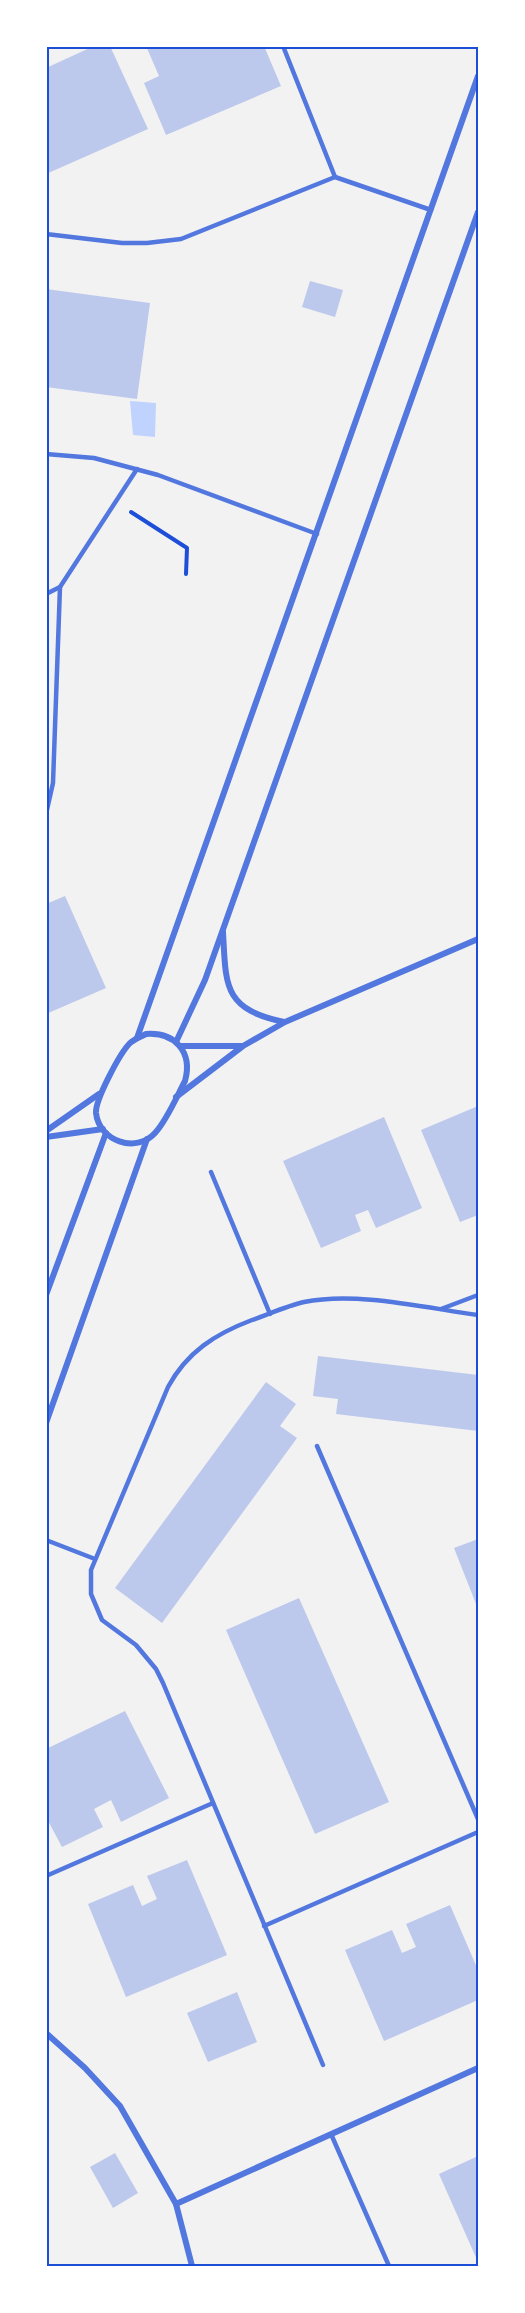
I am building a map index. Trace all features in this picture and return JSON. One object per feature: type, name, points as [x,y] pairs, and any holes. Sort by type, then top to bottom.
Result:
[{"type":"street","points":[[137,1038],[155,1034],[165,1035],[178,1044],[188,1063],[188,1072],[186,1081],[156,1132],[137,1143],[125,1143],[115,1140],[104,1131],[96,1114],[97,1103],[124,1051],[137,1038],[478,76]]},
{"type":"street","points":[[178,1044],[205,980],[478,212]]},
{"type":"street","points":[[223,930],[226,979],[233,996],[251,1012],[285,1022]]},
{"type":"street","points":[[176,1097],[243,1046],[285,1022],[478,939]]},
{"type":"street","points":[[178,1044],[243,1046]]},
{"type":"street","points":[[46,1131],[102,1092]]},
{"type":"street","points":[[46,1137],[104,1131]]},
{"type":"street","points":[[46,1295],[104,1131]]},
{"type":"street","points":[[46,1424],[147,1139]]},
{"type":"street","points":[[46,2033],[85,2068],[120,2106],[176,2204],[192,2266]]},
{"type":"street","points":[[176,2204],[478,2068]]},
{"type":"lane","points":[[283,46],[335,177]]},
{"type":"lane","points":[[46,234],[130,243],[182,239],[335,177],[431,210]]},
{"type":"lane","points":[[46,454],[94,458],[137,469],[177,481],[317,534]]},
{"type":"lane","points":[[46,594],[60,587],[137,469]]},
{"type":"lane","points":[[46,814],[53,783],[60,587]]},
{"type":"lane","points":[[211,1172],[270,1314]]},
{"type":"lane","points":[[439,1310],[478,1295]]},
{"type":"lane","points":[[322,2065],[156,1669],[136,1645],[102,1620],[89,1584],[94,1560],[168,1387],[183,1364],[206,1342],[220,1334],[303,1302],[334,1299],[368,1300],[478,1315]]},
{"type":"lane","points":[[317,1446],[478,1819]]},
{"type":"lane","points":[[46,1540],[94,1560]]},
{"type":"lane","points":[[46,1876],[213,1803]]},
{"type":"lane","points":[[264,1926],[478,1832]]},
{"type":"lane","points":[[332,2134],[389,2266]]},
{"type":"path","points":[[128,510],[187,548],[186,574]]},
{"type":"water","points":[[130,401],[156,403],[155,437],[133,435]]},
{"type":"building","points":[[94,46],[110,46],[148,129],[46,174],[46,68]]},
{"type":"building","points":[[146,46],[264,46],[281,86],[166,135],[144,83],[159,76]]},
{"type":"building","points":[[310,281],[343,290],[335,317],[302,307]]},
{"type":"building","points":[[46,289],[150,303],[137,399],[46,387]]},
{"type":"building","points":[[65,896],[106,988],[46,1014],[46,904]]},
{"type":"building","points":[[478,1106],[478,1215],[460,1222],[421,1130]]},
{"type":"building","points":[[384,1117],[422,1208],[376,1228],[368,1210],[355,1215],[361,1231],[321,1248],[283,1161]]},
{"type":"building","points":[[318,1356],[478,1375],[478,1431],[336,1414],[338,1399],[313,1396]]},
{"type":"building","points":[[266,1382],[296,1404],[280,1426],[297,1438],[162,1623],[115,1588]]},
{"type":"building","points":[[478,1539],[478,1609],[454,1548]]},
{"type":"building","points":[[299,1598],[389,1802],[315,1834],[226,1630]]},
{"type":"building","points":[[125,1711],[169,1798],[121,1822],[111,1800],[94,1809],[103,1827],[62,1847],[46,1817],[46,1749]]},
{"type":"building","points":[[187,1860],[227,1955],[126,1997],[88,1904],[133,1885],[142,1906],[157,1899],[147,1876]]},
{"type":"building","points":[[450,1905],[478,1970],[478,2000],[384,2041],[345,1950],[392,1930],[402,1953],[416,1947],[406,1924]]},
{"type":"building","points":[[237,1992],[257,2042],[208,2062],[187,2013]]},
{"type":"building","points":[[115,2153],[138,2193],[113,2208],[90,2167]]},
{"type":"building","points":[[478,2156],[478,2262],[439,2174]]}]
